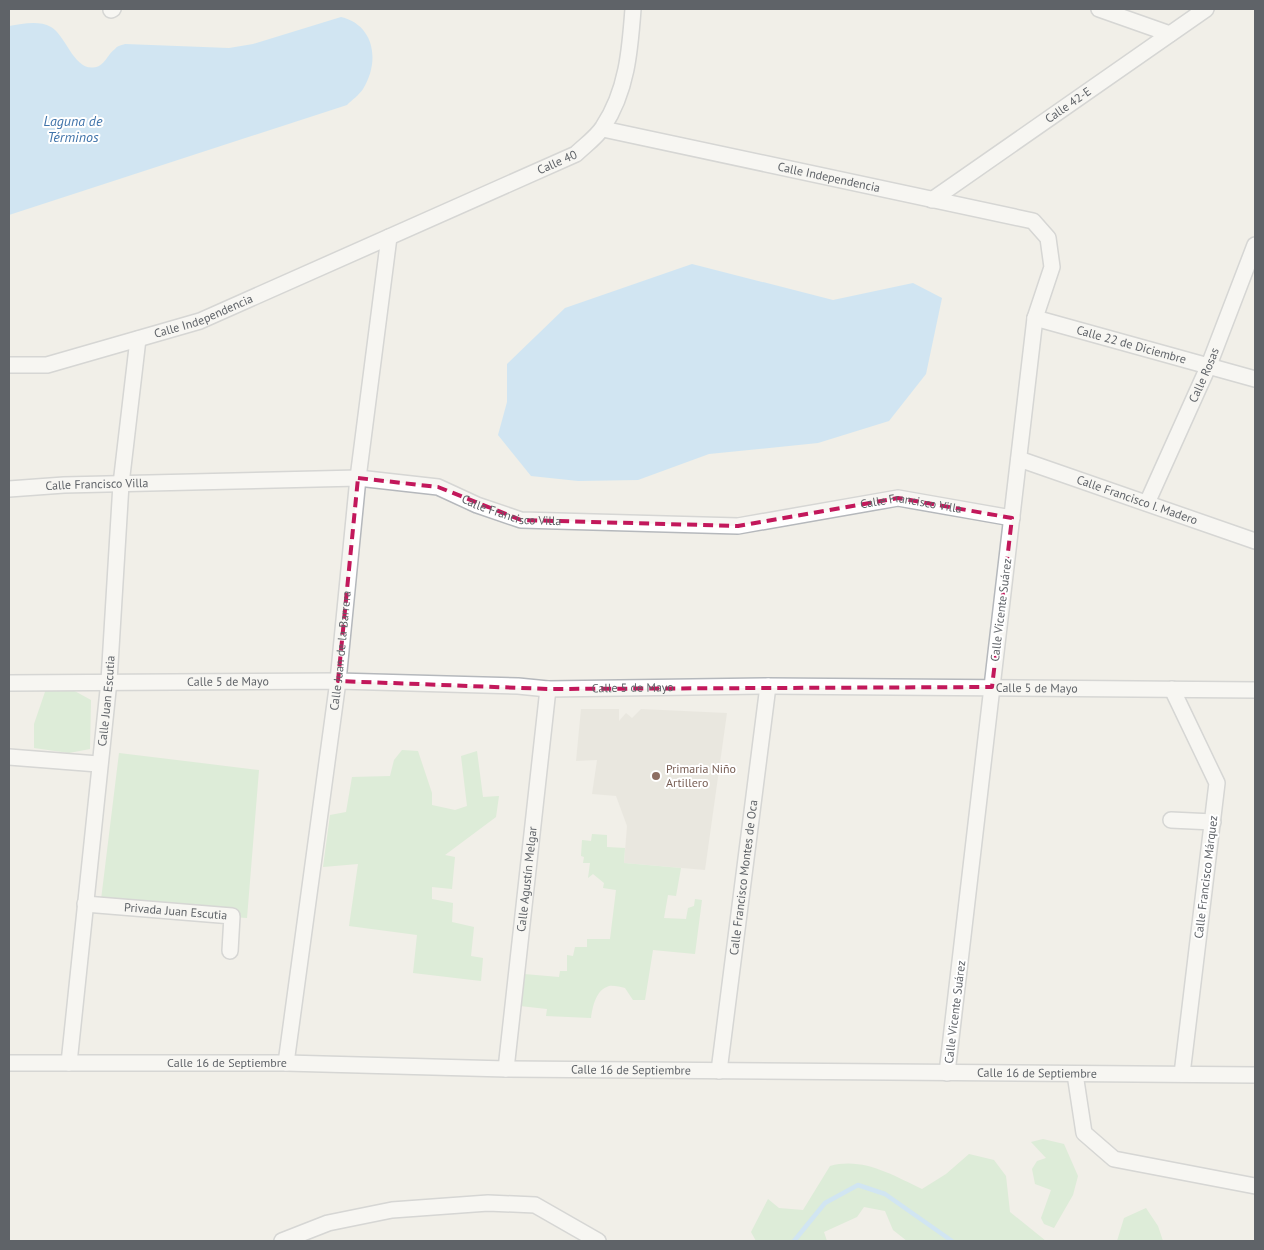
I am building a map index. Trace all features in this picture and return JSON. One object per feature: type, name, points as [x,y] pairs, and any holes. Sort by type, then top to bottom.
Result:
[{"type":"street","name":"Calle 40","points":[[389,237],[576,154],[603,129],[616,104],[630,60],[633,9]]},
{"type":"street","points":[[1099,9],[1170,34]]},
{"type":"street","name":"Calle 42-E","points":[[932,200],[1206,9]]},
{"type":"street","name":"Calle Independencia","points":[[603,129],[1033,221],[1048,238]]},
{"type":"street","name":"Calle Independencia","points":[[9,365],[47,365],[200,321],[389,237]]},
{"type":"street","name":"Calle Juan de la Barrera","points":[[286,1063],[338,681],[358,478],[389,237]]},
{"type":"street","name":"Calle Vicente Suárez","points":[[948,1072],[1035,318],[1052,267],[1048,238]]},
{"type":"street","name":"Calle Rosas","points":[[1147,502],[1209,364],[1255,245]]},
{"type":"street","name":"Calle 22 de Diciembre","points":[[1035,318],[1255,378]]},
{"type":"street","name":"Calle Juan Escutia","points":[[69,1063],[98,764],[109,681],[121,484],[138,339]]},
{"type":"street","name":"Calle Francisco I. Madero","points":[[1019,459],[1255,541]]},
{"type":"street","name":"Calle Francisco Villa","points":[[9,488],[64,484],[358,478],[438,487],[477,505],[521,520],[738,526],[898,498],[1012,518]]},
{"type":"street","name":"Calle 5 de Mayo","points":[[9,683],[338,681],[548,689],[768,686],[1255,690]]},
{"type":"street","name":"Calle Francisco Montes de Oca","points":[[719,1071],[768,686]]},
{"type":"street","name":"Calle Agustín Melgar","points":[[506,1069],[548,689]]},
{"type":"street","name":"Calle Francisco Márquez","points":[[1172,689],[1218,783],[1182,1074]]},
{"type":"street","points":[[9,756],[98,764]]},
{"type":"street","points":[[1171,820],[1213,822]]},
{"type":"street","name":"Privada Juan Escutia","points":[[85,904],[232,916],[230,951]]},
{"type":"street","name":"Calle 16 de Septiembre","points":[[9,1063],[286,1063],[506,1069],[1255,1075]]},
{"type":"street","points":[[1075,1074],[1084,1134],[1114,1159],[1255,1186]]},
{"type":"street","points":[[282,1241],[328,1223],[392,1210],[488,1203],[535,1205],[598,1241]]},
{"type":"highlighted area","points":[[358,478],[438,487],[521,520],[738,526],[898,498],[1012,518],[992,687],[548,689],[338,681]]},
{"type":"shaded area","name":"Primaria Niño Artillero","points":[[581,709],[619,709],[619,721],[626,713],[632,718],[641,709],[727,713],[705,870],[624,863],[627,826],[616,796],[592,794],[597,760],[576,761]]},
{"type":"green space","points":[[47,686],[71,689],[91,700],[90,749],[69,753],[34,748],[34,724]]},
{"type":"green space","points":[[402,750],[418,751],[432,793],[432,805],[455,810],[467,806],[461,756],[477,751],[483,797],[499,796],[496,817],[445,855],[455,857],[452,889],[432,887],[432,899],[453,903],[452,922],[474,927],[471,956],[483,958],[481,981],[413,973],[417,935],[349,926],[358,864],[323,867],[330,815],[346,812],[352,777],[390,776],[394,760]]},
{"type":"green space","points":[[119,753],[259,770],[247,918],[100,908]]},
{"type":"green space","points":[[592,834],[607,835],[607,847],[625,848],[624,863],[681,868],[676,896],[668,895],[664,918],[686,919],[688,908],[694,906],[695,899],[702,900],[695,954],[653,950],[645,1000],[633,1000],[625,988],[609,986],[598,994],[591,1018],[546,1016],[547,1009],[520,1006],[524,974],[559,977],[560,971],[567,971],[567,955],[573,956],[575,947],[587,947],[587,939],[610,939],[616,890],[603,888],[604,883],[593,874],[588,878],[590,863],[583,863],[584,857],[581,856],[582,840],[591,841]]},
{"type":"green space","points":[[1043,1139],[1064,1144],[1078,1176],[1073,1195],[1054,1228],[1044,1224],[1041,1218],[1051,1190],[1035,1184],[1032,1169],[1037,1161],[1046,1158],[1031,1142]]},
{"type":"green space","points":[[969,1154],[994,1160],[1006,1176],[1010,1212],[1046,1241],[907,1241],[893,1230],[885,1211],[864,1207],[857,1217],[824,1232],[827,1241],[756,1241],[751,1232],[768,1199],[779,1208],[803,1210],[830,1166],[854,1164],[866,1166],[888,1173],[922,1189],[946,1174]]},
{"type":"green space","points":[[1146,1208],[1158,1226],[1163,1241],[1117,1241],[1124,1218]]},
{"type":"water","name":"Laguna de Términos","points":[[341,17],[352,21],[361,28],[371,46],[372,56],[372,67],[363,89],[347,105],[9,215],[9,26],[36,23],[51,27],[62,38],[77,60],[91,68],[99,66],[116,48],[125,44],[229,48],[253,44]]},
{"type":"water","points":[[692,264],[833,300],[913,283],[942,298],[926,374],[889,421],[818,443],[709,454],[638,480],[578,481],[531,476],[498,435],[507,402],[507,364],[565,308]]},
{"type":"waterway","points":[[794,1241],[825,1203],[858,1185],[885,1194],[952,1241]]},
{"type":"place","name":"Primaria Niño Artillero","points":[[656,776]]}]
